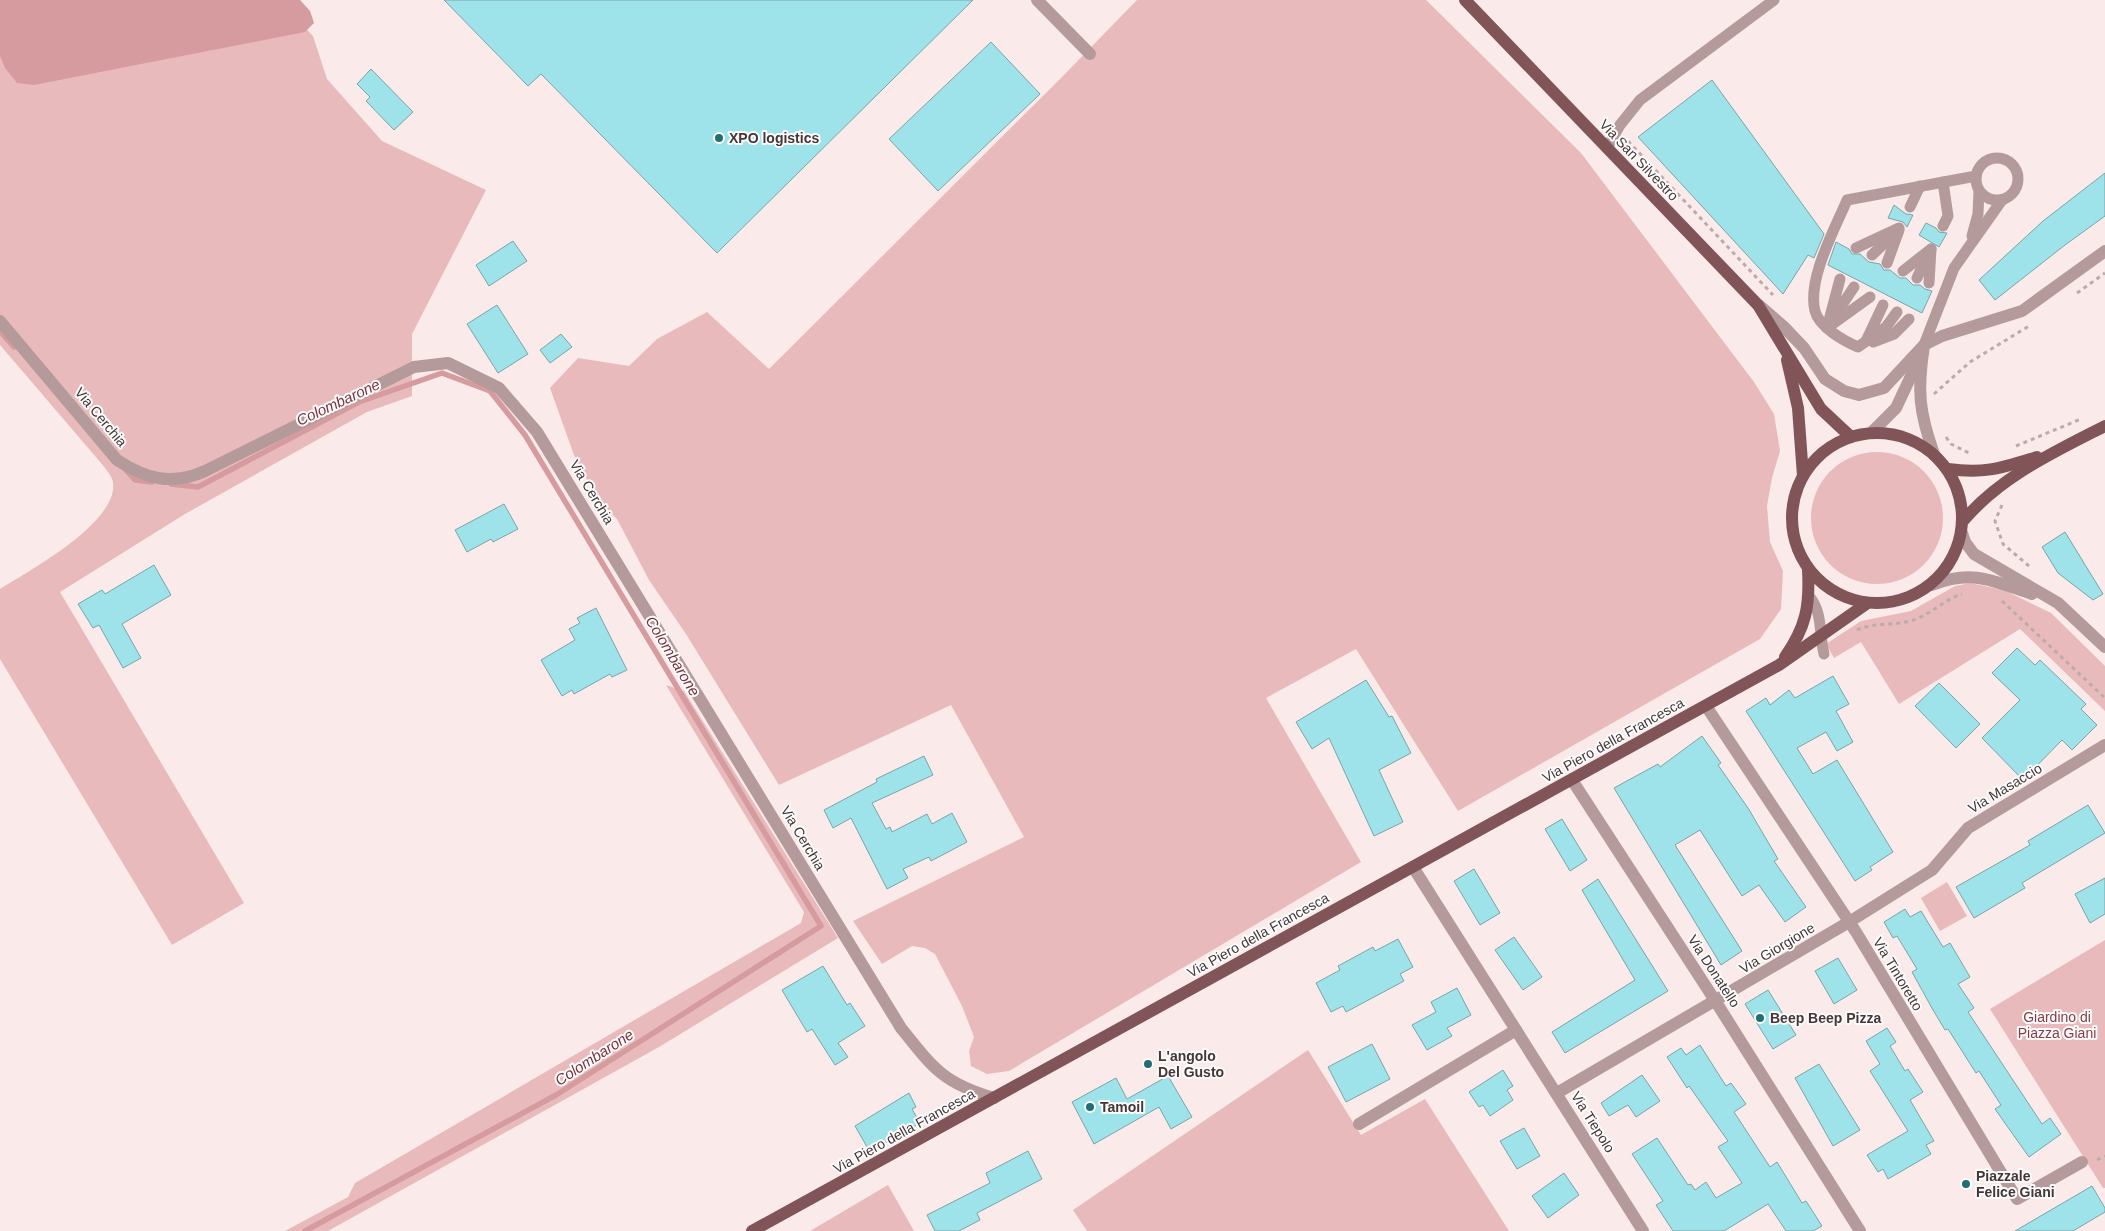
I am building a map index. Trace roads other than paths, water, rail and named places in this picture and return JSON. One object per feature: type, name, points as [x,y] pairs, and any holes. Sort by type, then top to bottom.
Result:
[{"type":"main road","name":"Via San Silvestro","points":[[1464,0],[1758,305],[1821,409],[1851,437]]},
{"type":"main road","name":"Via San Silvestro","points":[[1784,347],[1798,408],[1803,476]]},
{"type":"main road","points":[[1963,527],[1978,503],[2003,483],[2056,451],[2105,426]]},
{"type":"main road","points":[[1872,432],[1893,434],[1916,442],[1934,454],[1948,469],[1962,502],[1963,527],[1957,550],[1944,572],[1932,585],[1922,592],[1896,602],[1866,604],[1840,596],[1816,579],[1808,570],[1800,555],[1792,526],[1794,496],[1803,476],[1816,458],[1830,447],[1851,437],[1872,432]]},
{"type":"main road","points":[[1948,469],[1974,472],[2001,468],[2056,451]]},
{"type":"main road","name":"Via Piero della Francesca","points":[[1779,665],[1798,639],[1807,612],[1809,596],[1808,570]]},
{"type":"main road","name":"Via Piero della Francesca","points":[[752,1231],[771,1226],[994,1098],[1779,665],[1866,604]]},
{"type":"street","points":[[1037,0],[1090,54]]},
{"type":"street","points":[[1758,305],[1783,326],[1804,348],[1825,378],[1844,391],[1859,395],[1884,388],[1924,345],[1942,336],[2022,312],[2105,250]]},
{"type":"street","name":"Via Cerchia","points":[[0,321],[117,460],[132,470],[168,480],[188,479],[414,367],[448,363],[498,388],[538,432],[901,1028],[933,1069],[965,1089],[994,1098]]},
{"type":"street","points":[[1924,345],[1919,388],[1923,421],[1934,454]]},
{"type":"street","points":[[1872,432],[1896,408],[1924,345]]},
{"type":"street","points":[[1963,527],[1965,542],[1974,554],[2058,603],[2105,647]]},
{"type":"street","points":[[1932,585],[1952,577],[1970,576],[2058,603]]},
{"type":"street","name":"Via Tintoretto","points":[[1706,706],[1849,922],[2017,1200],[2082,1162]]},
{"type":"street","name":"Via Masaccio","points":[[1932,870],[1968,828],[2105,745]]},
{"type":"street","name":"Via Donatello","points":[[1572,780],[1716,1002],[1860,1231]]},
{"type":"street","name":"Via Tiepolo","points":[[1413,867],[1643,1231]]},
{"type":"street","name":"Via Giorgione","points":[[1557,1093],[1716,1002],[1932,870]]},
{"type":"street","points":[[1359,1124],[1516,1030]]},
{"type":"lane","points":[[1607,148],[1640,100],[1774,0]]},
{"type":"lane","points":[[1924,345],[1946,286],[1968,246],[2002,200],[2012,194],[2018,183],[2017,171],[2011,163],[2000,158],[1988,160],[1978,169],[1976,176],[1979,191],[1976,222],[1968,246]]},
{"type":"lane","points":[[1909,319],[1894,334],[1858,347],[1843,341],[1827,328],[1815,313],[1814,287],[1820,265],[1846,200],[1976,176]]},
{"type":"lane","points":[[1943,182],[1948,216],[1943,226]]},
{"type":"lane","points":[[1910,207],[1920,186]]},
{"type":"lane","points":[[1979,191],[1989,199],[2002,200]]},
{"type":"lane","points":[[1856,248],[1899,228]]},
{"type":"lane","points":[[1872,255],[1899,228]]},
{"type":"lane","points":[[1887,263],[1899,228]]},
{"type":"lane","points":[[1903,271],[1931,249]]},
{"type":"lane","points":[[1917,278],[1931,249]]},
{"type":"lane","points":[[1930,283],[1931,249]]},
{"type":"lane","points":[[1827,328],[1840,279]]},
{"type":"lane","points":[[1827,328],[1854,288]]},
{"type":"lane","points":[[1827,328],[1870,297]]},
{"type":"lane","points":[[1864,345],[1883,305]]},
{"type":"lane","points":[[1864,345],[1886,327],[1897,312]]},
{"type":"lane","points":[[1809,596],[1819,611],[1819,636],[1824,654]]},
{"type":"waterway","name":"Colombarone","points":[[0,331],[14,347]]},
{"type":"waterway","name":"Colombarone","points":[[171,484],[198,487],[359,402],[442,373],[490,391],[525,435],[821,926],[556,1095],[305,1231]]},
{"type":"waterway","name":"Colombarone","points":[[126,470],[135,480],[152,482]]},
{"type":"place","name":"XPO logistics","points":[[719,138]]},
{"type":"place","name":"Beep Beep Pizza","points":[[1760,1018]]},
{"type":"place","name":"L'angolo Del Gusto","points":[[1148,1064]]},
{"type":"place","name":"Tamoil","points":[[1090,1107]]},
{"type":"place","name":"Piazzale Felice Giani","points":[[1966,1184]]},
{"type":"park label","name":"Giardino di Piazza Giani","points":[[2057,1026]]}]
